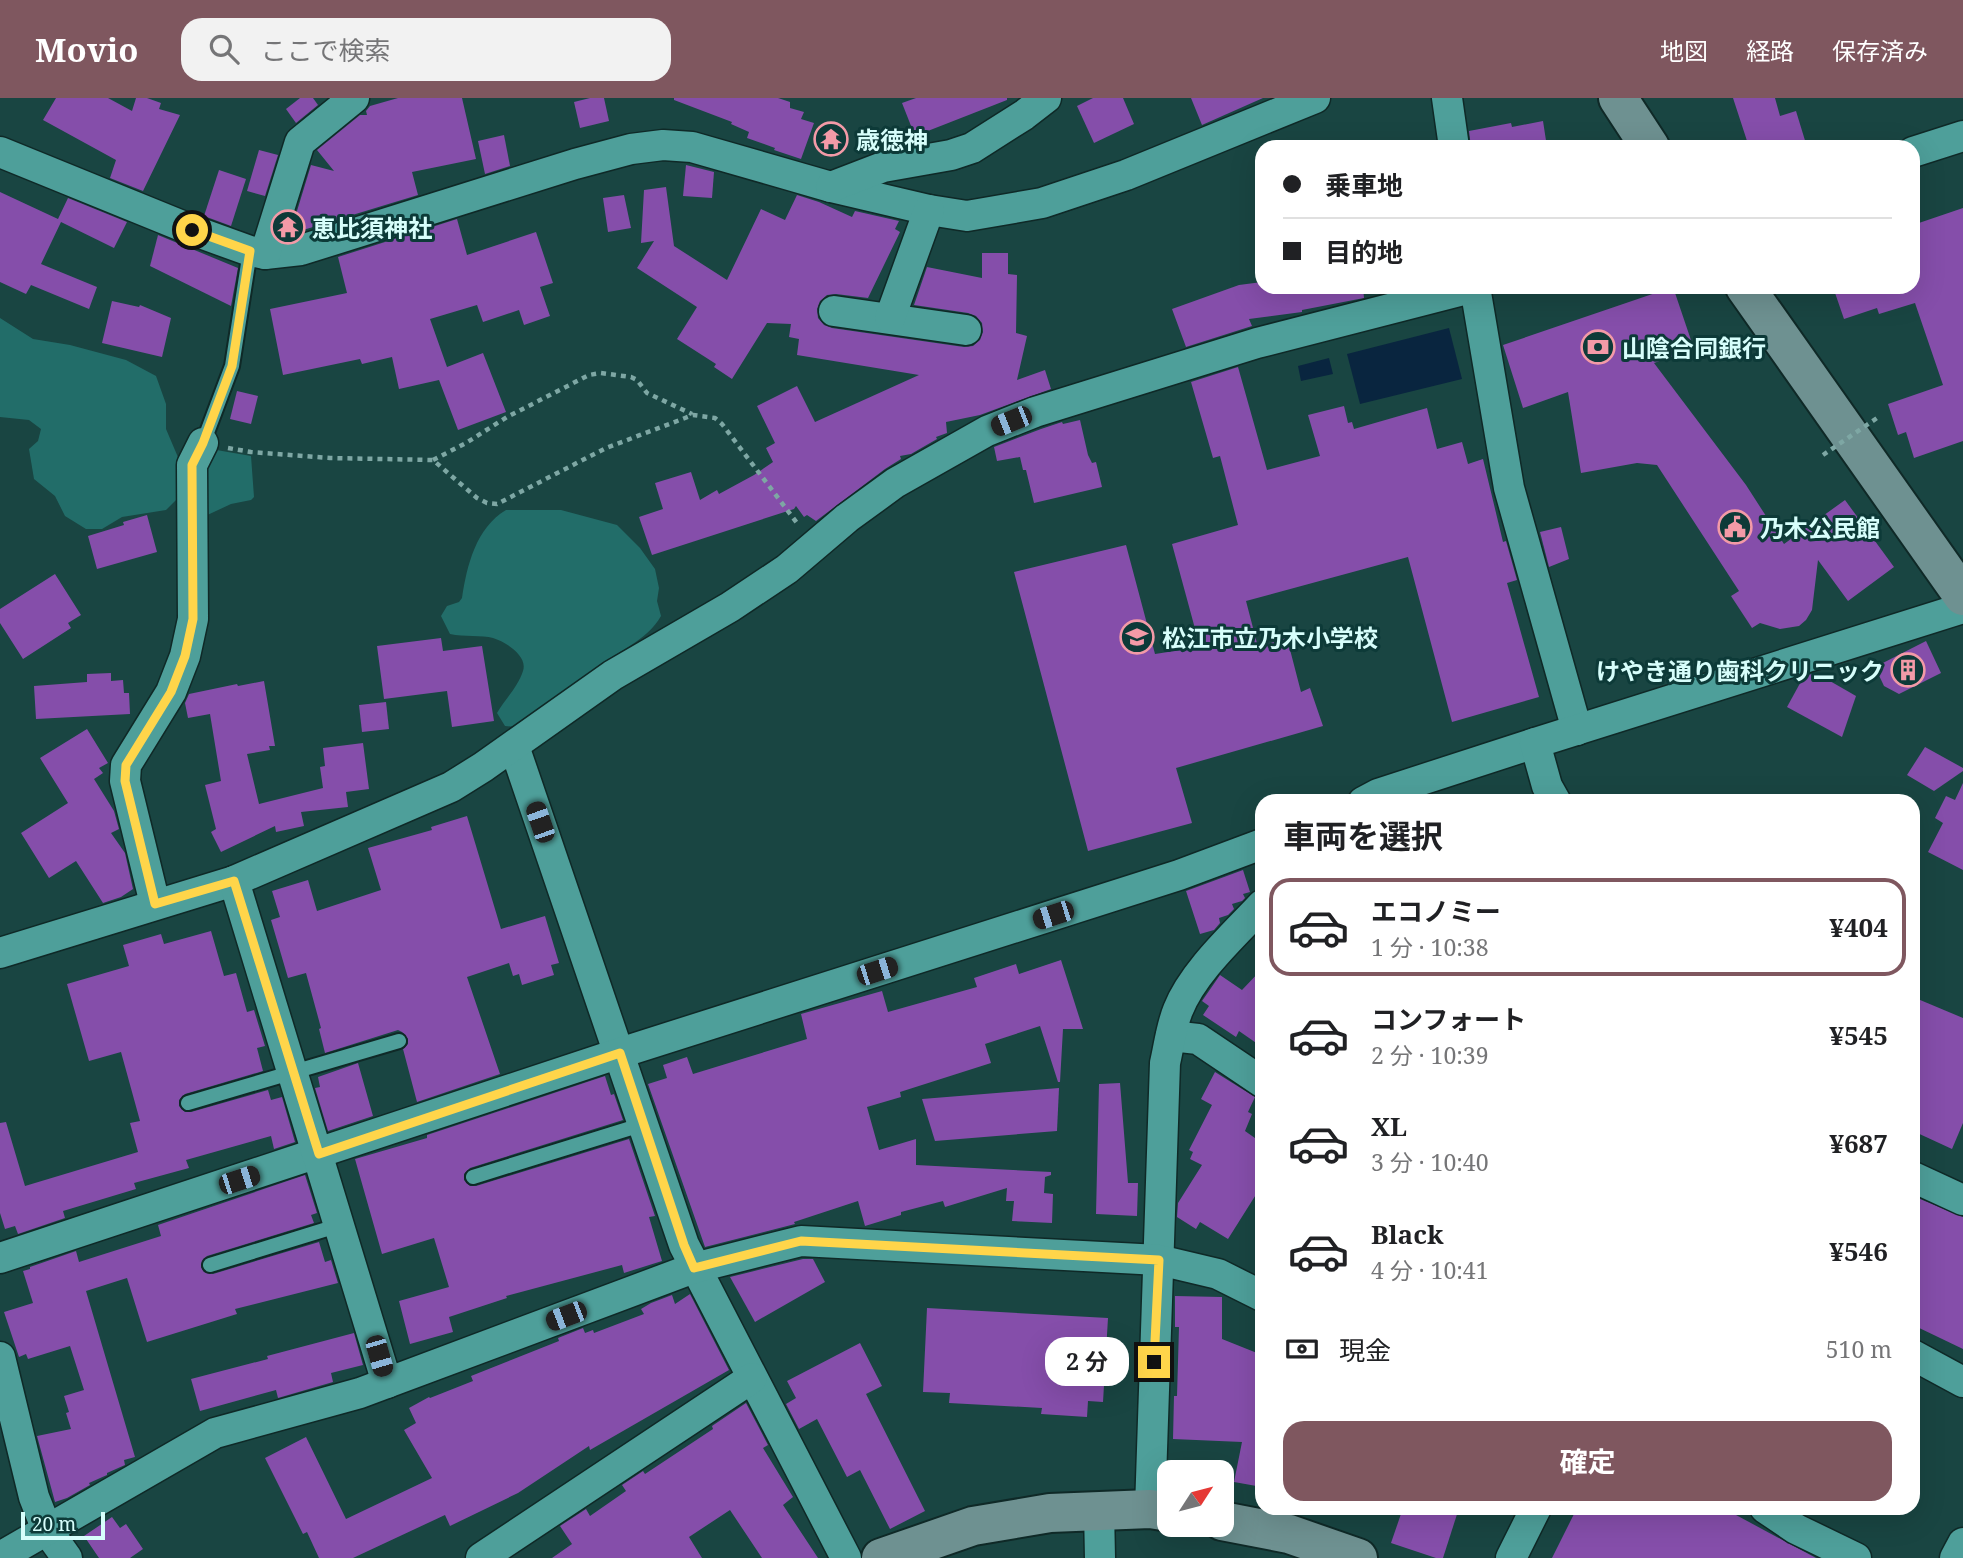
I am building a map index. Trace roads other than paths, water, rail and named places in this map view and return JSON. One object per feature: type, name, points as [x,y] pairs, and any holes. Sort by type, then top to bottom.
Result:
[{"type":"street","points":[[258,253],[300,142],[354,98]]},
{"type":"street","points":[[831,187],[883,167],[951,155],[972,148],[1046,98]]},
{"type":"street","points":[[0,152],[192,230],[258,253],[301,250],[575,164],[631,149],[663,145],[692,147],[831,187],[967,216],[1042,204],[1126,175],[1315,98]]},
{"type":"street","points":[[1447,98],[1453,140]]},
{"type":"street","points":[[1618,98],[1645,140]]},
{"type":"street","points":[[1920,150],[1963,136]]},
{"type":"street","points":[[890,318],[929,210]]},
{"type":"street","points":[[0,953],[234,881],[451,787],[514,746],[613,675],[730,607],[788,569],[847,518],[895,483],[987,431],[1035,412],[1257,343],[1448,294]]},
{"type":"street","points":[[1476,294],[1509,488],[1577,730]]},
{"type":"street","points":[[1750,294],[1963,596]]},
{"type":"street","points":[[834,311],[966,330]]},
{"type":"street","points":[[155,904],[125,781],[126,765],[171,692],[185,656],[193,619],[192,465],[203,443]]},
{"type":"street","points":[[1378,794],[1963,608]]},
{"type":"street","points":[[1535,743],[1552,794]]},
{"type":"street","points":[[514,746],[684,1245],[846,1558]]},
{"type":"street","points":[[0,1258],[620,1053],[1179,875],[1255,847]]},
{"type":"street","points":[[234,881],[387,1382]]},
{"type":"street","points":[[1159,1460],[1159,1260],[1165,1063],[1178,1010],[1191,987],[1223,946],[1255,912]]},
{"type":"street","points":[[1171,1035],[1198,1039],[1255,1077]]},
{"type":"street","points":[[1920,1180],[1963,1200]]},
{"type":"street","points":[[0,1557],[215,1433],[360,1393],[694,1268],[801,1241],[1159,1260],[1217,1275],[1255,1293]]},
{"type":"street","points":[[0,1356],[34,1497],[47,1530],[67,1558]]},
{"type":"street","points":[[1920,1359],[1963,1382]]},
{"type":"street","points":[[481,1558],[752,1378]]},
{"type":"street","points":[[1099,1510],[1100,1558]]},
{"type":"street","points":[[881,1558],[973,1526],[1050,1513],[1157,1510]]},
{"type":"street","points":[[1511,1558],[1532,1515]]},
{"type":"street","points":[[1775,1515],[1796,1529],[1856,1558]]},
{"type":"street","points":[[1234,1523],[1289,1534],[1358,1558]]},
{"type":"street","points":[[1955,1558],[1963,1544]]},
{"type":"lane","points":[[203,443],[232,366],[258,253]]},
{"type":"lane","points":[[188,1103],[399,1041]]},
{"type":"lane","points":[[473,1177],[644,1124]]},
{"type":"lane","points":[[210,1265],[340,1225]]},
{"type":"place","name":"歳徳神","points":[[831,139]]},
{"type":"place","name":"恵比須神社","points":[[288,227]]},
{"type":"place","name":"山陰合同銀行","points":[[1598,347]]},
{"type":"place","name":"乃木公民館","points":[[1735,527]]},
{"type":"place","name":"松江市立乃木小学校","points":[[1137,637]]},
{"type":"place","name":"けやき通り歯科クリニック","points":[[1908,670]]}]
